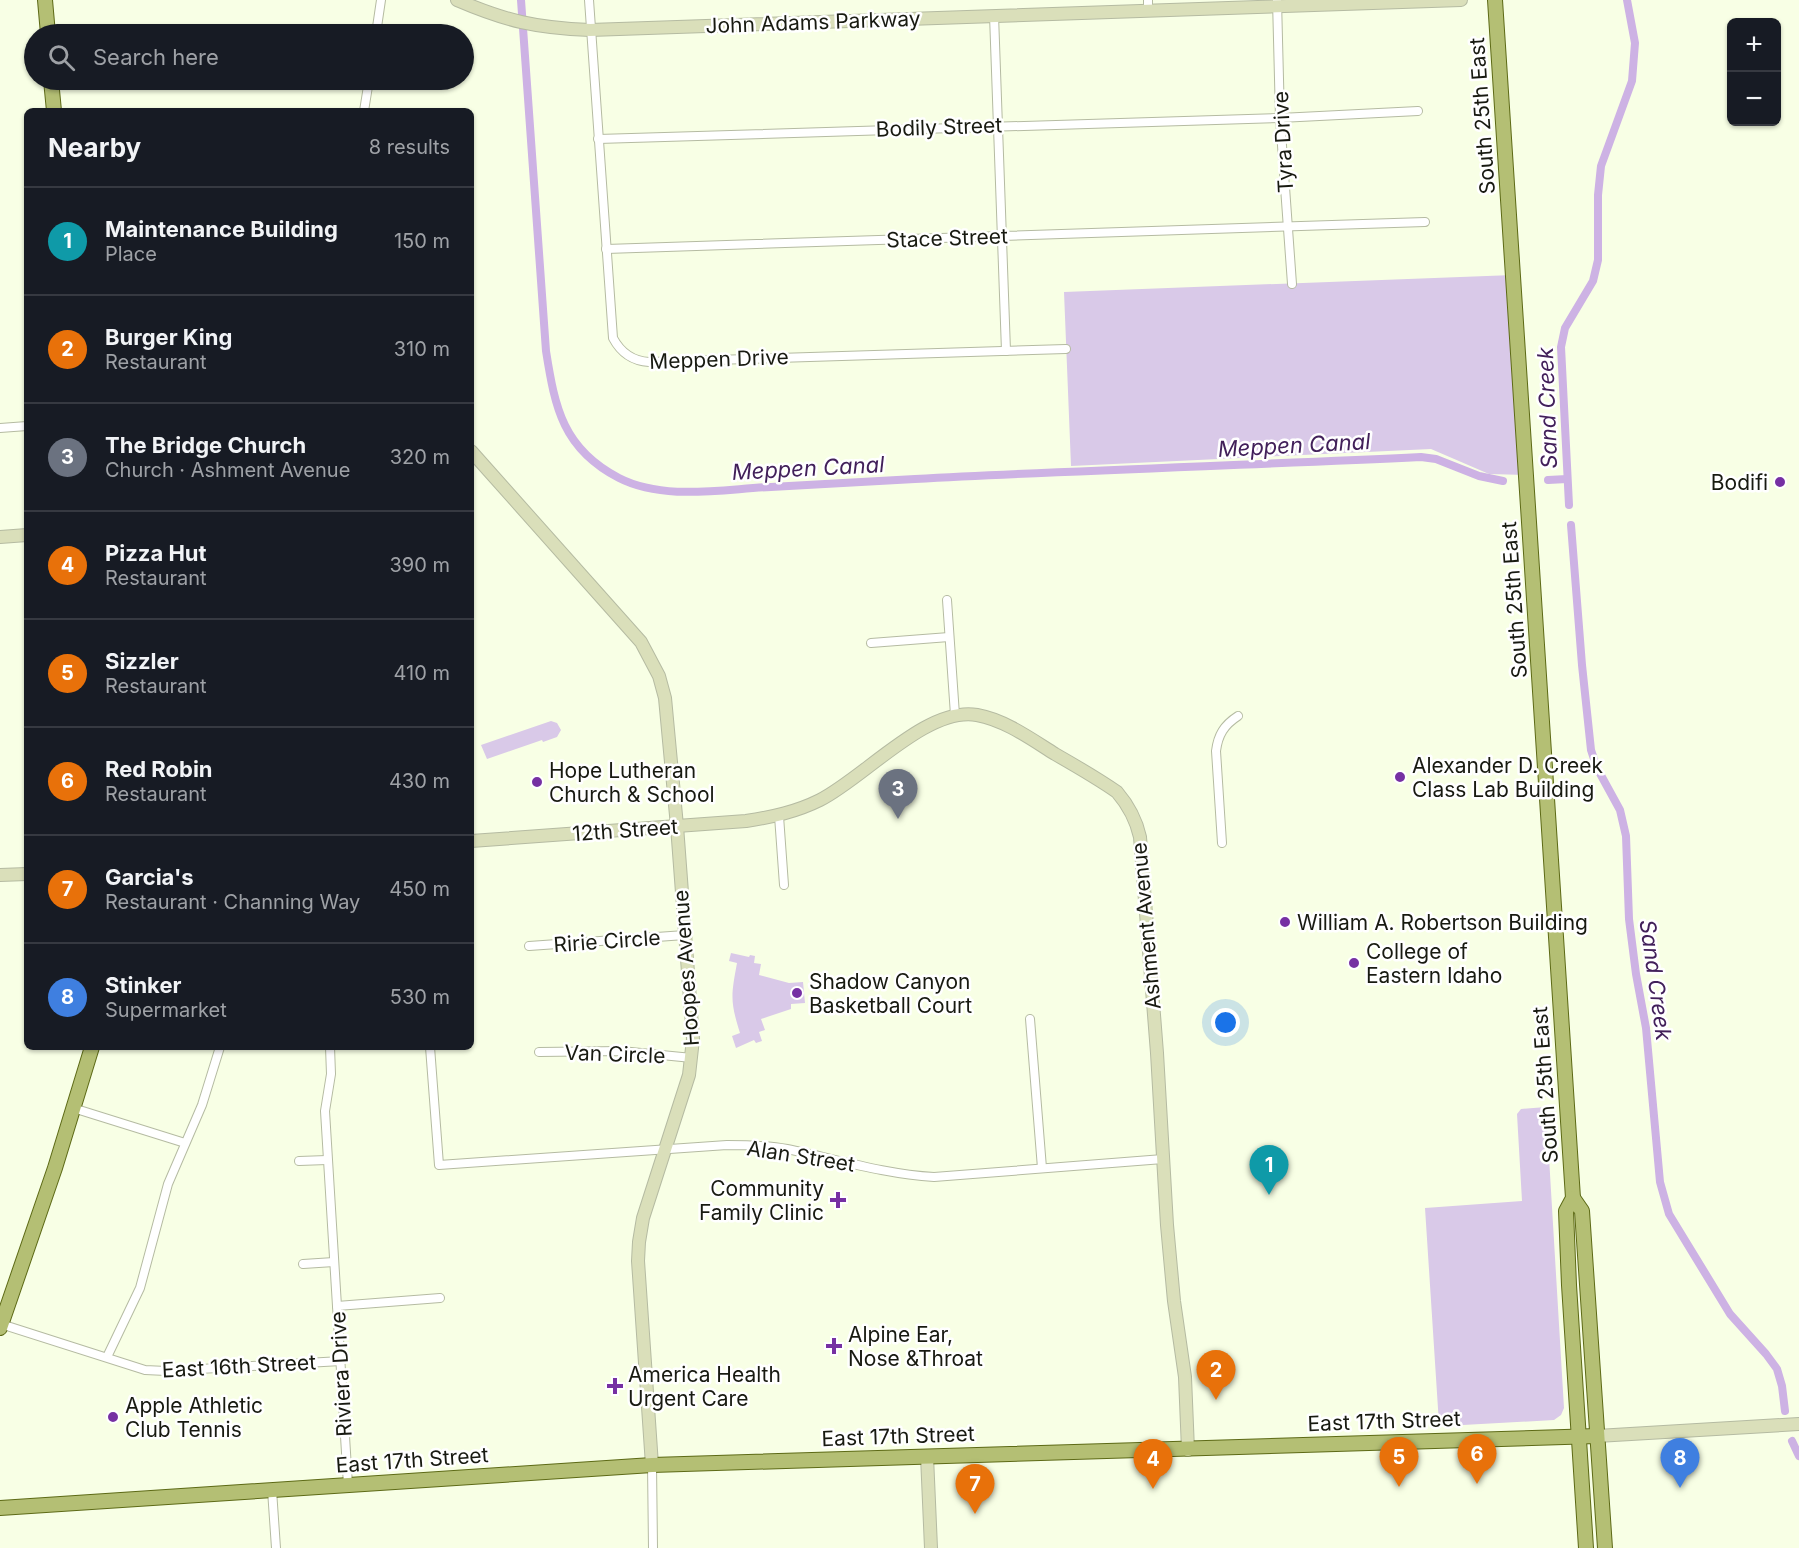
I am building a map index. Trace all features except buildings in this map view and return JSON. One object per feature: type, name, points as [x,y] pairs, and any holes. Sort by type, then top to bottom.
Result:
[{"type":"main road","points":[[45,0],[47,24]]},
{"type":"main road","name":"South 25th East","points":[[1495,0],[1573,1198],[1582,1211],[1605,1548]]},
{"type":"main road","points":[[52,90],[54,108]]},
{"type":"main road","points":[[1,1326],[55,1168],[91,1050]]},
{"type":"main road","name":"South 25th East","points":[[1573,1198],[1566,1211],[1586,1548]]},
{"type":"main road","name":"East 17th Street","points":[[0,1508],[652,1465],[1597,1436]]},
{"type":"street","points":[[377,24],[381,0]]},
{"type":"street","name":"John Adams Parkway","points":[[457,0],[492,15],[522,23],[590,30],[994,15],[1148,5],[1461,0]]},
{"type":"street","name":"Meppen Drive","points":[[589,0],[613,338],[625,354],[637,361],[648,362],[1066,349]]},
{"type":"street","name":"Tyra Drive","points":[[1277,3],[1280,118],[1292,284]]},
{"type":"street","points":[[994,15],[1006,351]]},
{"type":"street","points":[[364,108],[367,90]]},
{"type":"street","name":"Bodily Street","points":[[598,139],[1280,118],[1418,111]]},
{"type":"street","name":"Stace Street","points":[[606,249],[1425,222]]},
{"type":"street","points":[[0,428],[24,426]]},
{"type":"street","name":"Hoopes Avenue","points":[[474,454],[641,642],[659,676],[665,699],[693,1039],[692,1059],[687,1081],[643,1218],[639,1242],[641,1312],[652,1465],[653,1548]]},
{"type":"street","points":[[0,537],[24,536]]},
{"type":"street","points":[[947,600],[955,715]]},
{"type":"street","points":[[871,643],[949,637]]},
{"type":"street","name":"Ashment Avenue","points":[[779,816],[822,799],[932,724],[955,715],[976,715],[991,719],[1020,733],[1094,776],[1117,792],[1127,804],[1137,823],[1140,837],[1162,1159],[1174,1301],[1185,1377],[1188,1450]]},
{"type":"street","points":[[1222,843],[1217,742],[1224,726],[1238,716]]},
{"type":"street","points":[[779,816],[784,885]]},
{"type":"street","name":"12th Street","points":[[474,841],[746,821],[779,816]]},
{"type":"street","points":[[0,875],[24,874]]},
{"type":"street","name":"Ririe Circle","points":[[529,946],[685,935]]},
{"type":"street","points":[[1030,1019],[1042,1168]]},
{"type":"street","points":[[107,1357],[140,1288],[168,1184],[202,1105],[219,1050]]},
{"type":"street","name":"Riviera Drive","points":[[330,1050],[331,1074],[325,1110],[327,1160],[348,1485]]},
{"type":"street","name":"Alan Street","points":[[430,1050],[440,1166],[727,1145],[786,1149],[903,1175],[933,1177],[1162,1159]]},
{"type":"street","name":"Van Circle","points":[[539,1052],[621,1051],[692,1059]]},
{"type":"street","points":[[73,1108],[185,1143]]},
{"type":"street","points":[[299,1161],[327,1160]]},
{"type":"street","points":[[303,1264],[334,1262]]},
{"type":"street","points":[[338,1306],[440,1298]]},
{"type":"street","name":"East 16th Street","points":[[1,1326],[145,1370],[166,1371],[341,1360]]},
{"type":"street","name":"East 17th Street","points":[[1597,1436],[1799,1425]]},
{"type":"street","points":[[927,1456],[931,1548]]},
{"type":"street","points":[[272,1490],[276,1548]]},
{"type":"shaded area","points":[[1513,275],[1527,475],[1489,474],[1431,449],[1071,466],[1064,292]]},
{"type":"shaded area","points":[[551,721],[557,723],[561,730],[557,737],[487,759],[481,745]]},
{"type":"shaded area","points":[[731,953],[755,956],[754,963],[761,964],[759,975],[789,983],[803,982],[805,1003],[791,1004],[791,1009],[761,1019],[765,1030],[759,1032],[762,1041],[756,1043],[754,1040],[736,1048],[732,1036],[740,1033],[732,998],[737,963],[729,961]]},
{"type":"shaded area","points":[[1546,1107],[1564,1408],[1561,1415],[1554,1420],[1445,1426],[1439,1424],[1425,1208],[1522,1201],[1517,1114],[1521,1109]]},
{"type":"waterway","name":"Meppen Canal","points":[[521,0],[546,351],[553,391],[558,409],[574,440],[600,467],[619,478],[655,489],[694,492],[978,476],[1421,457],[1436,459],[1479,476],[1503,481]]},
{"type":"waterway","name":"Sand Creek","points":[[1569,505],[1561,347],[1565,328],[1593,281],[1598,260],[1598,195],[1601,166],[1632,81],[1635,43],[1627,0]]},
{"type":"waterway","points":[[1548,480],[1567,479]]},
{"type":"waterway","name":"Sand Creek","points":[[1571,525],[1591,750],[1597,768],[1620,810],[1626,836],[1629,919],[1646,1028],[1660,1182],[1669,1214],[1730,1314],[1777,1369],[1785,1411]]},
{"type":"waterway","name":"Sand Creek","points":[[1792,1441],[1799,1456]]},
{"type":"place","name":"Bodifi","points":[[1780,482]]},
{"type":"place","name":"Alexander D. Creek Class Lab Building","points":[[1400,777]]},
{"type":"place","name":"Hope Lutheran Church & School","points":[[537,782]]},
{"type":"place","name":"The Bridge Church","points":[[898,819]]},
{"type":"place","name":"William A. Robertson Building","points":[[1285,922]]},
{"type":"place","name":"College of Eastern Idaho","points":[[1354,963]]},
{"type":"place","name":"Shadow Canyon Basketball Court","points":[[797,993]]},
{"type":"place","name":"Maintenance Building","points":[[1269,1195]]},
{"type":"place","name":"Community Family Clinic","points":[[838,1200]]},
{"type":"place","name":"Alpine Ear, Nose &Throat","points":[[834,1346]]},
{"type":"place","name":"America Health Urgent Care","points":[[615,1386]]},
{"type":"place","name":"Burger King","points":[[1216,1400]]},
{"type":"place","name":"Apple Athletic Club Tennis","points":[[113,1417]]},
{"type":"place","name":"Red Robin","points":[[1477,1484]]},
{"type":"place","name":"Sizzler","points":[[1399,1487]]},
{"type":"place","name":"Stinker","points":[[1680,1488]]},
{"type":"place","name":"Pizza Hut","points":[[1153,1489]]},
{"type":"place","name":"Garcia's","points":[[975,1514]]}]
